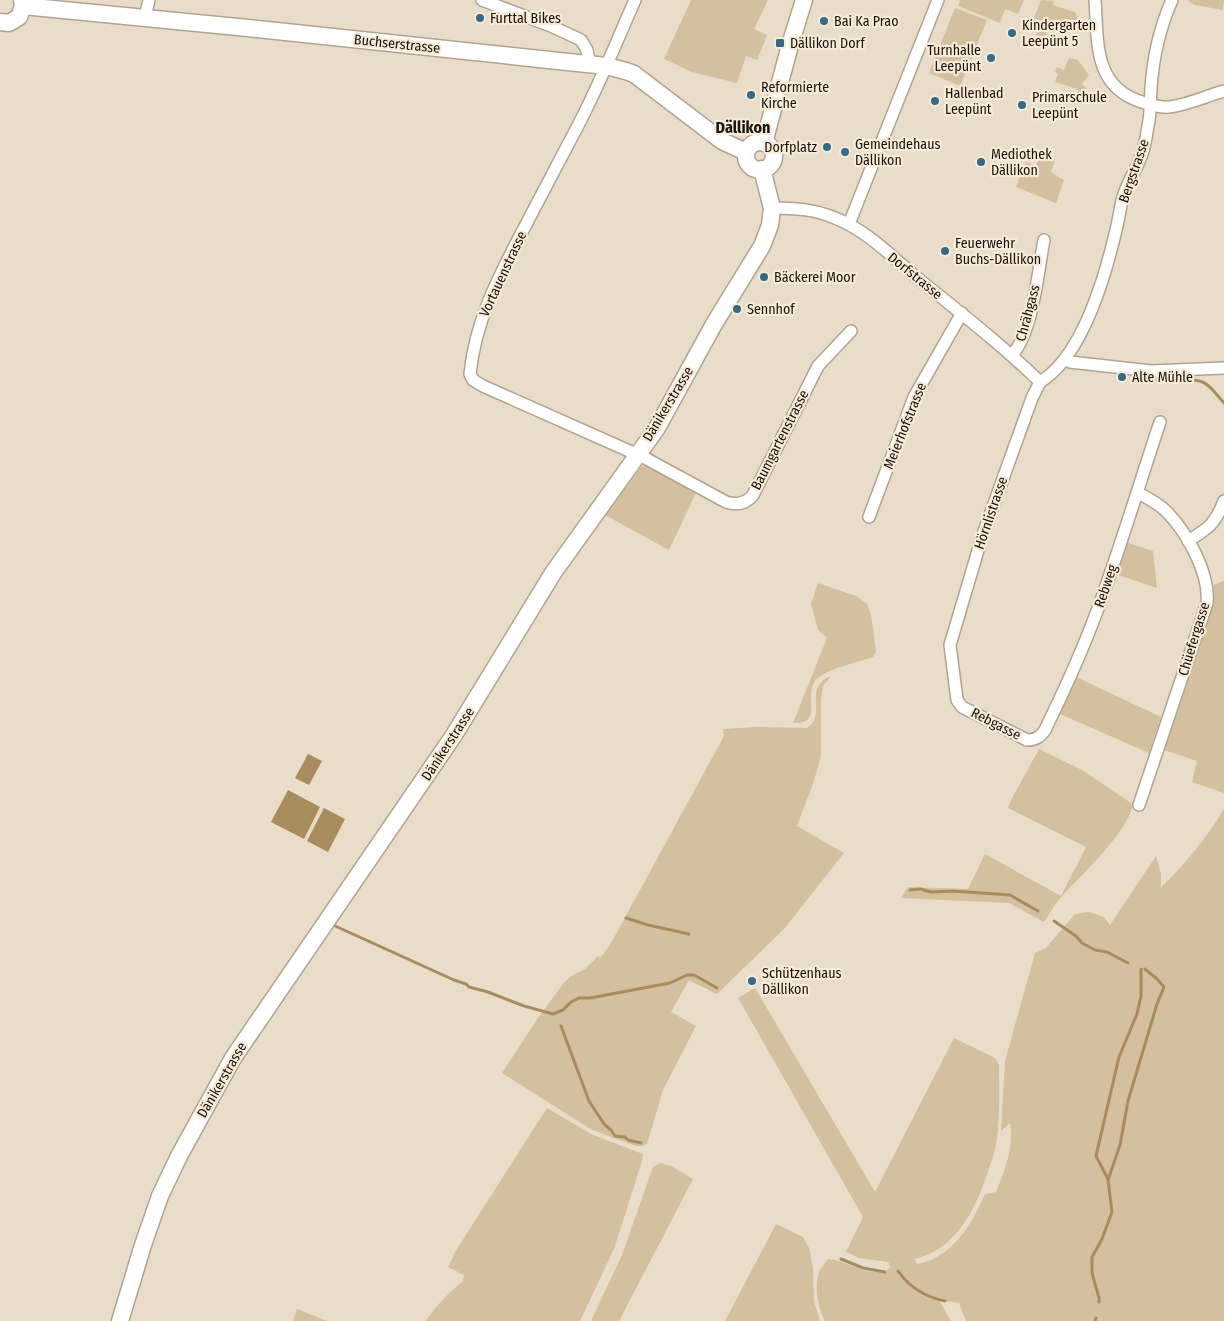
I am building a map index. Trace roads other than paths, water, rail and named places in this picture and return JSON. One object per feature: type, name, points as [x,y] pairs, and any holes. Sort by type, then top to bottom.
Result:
[{"type":"street","points":[[145,17],[149,0]]},
{"type":"street","points":[[487,1],[581,40],[598,65],[635,0]]},
{"type":"street","points":[[764,143],[804,0]]},
{"type":"street","points":[[849,224],[938,0]]},
{"type":"street","points":[[1095,0],[1100,60],[1107,76],[1122,94],[1151,105],[1170,107],[1224,91]]},
{"type":"street","name":"Bergstrasse","points":[[1040,382],[1048,378],[1065,360],[1082,330],[1105,274],[1122,197],[1142,154],[1151,105],[1151,88],[1158,48],[1172,0]]},
{"type":"street","points":[[0,22],[9,23],[19,17],[22,3]]},
{"type":"street","name":"Buchserstrasse","points":[[22,3],[598,65],[634,74],[722,141],[746,152]]},
{"type":"street","name":"Vortauenstrasse","points":[[598,65],[574,133],[512,251],[488,303],[474,344],[470,374],[473,380],[484,386],[637,455]]},
{"type":"street","points":[[753,143],[764,143],[771,148],[773,157],[770,165],[762,170],[753,168],[749,165],[746,152],[753,143]]},
{"type":"street","name":"Dänikerstrasse","points":[[120,1321],[160,1196],[179,1156],[233,1058],[414,795],[497,667],[553,573],[657,428],[714,324],[762,246],[770,225],[772,208],[762,170]]},
{"type":"street","name":"Dorfstrasse","points":[[772,208],[811,210],[834,217],[866,235],[1012,355],[1040,382]]},
{"type":"street","name":"Chrähgass","points":[[1012,355],[1021,343],[1033,302],[1044,240]]},
{"type":"street","name":"Meierhofstrasse","points":[[869,516],[914,397],[962,313]]},
{"type":"street","name":"Baumgartenstrasse","points":[[637,455],[726,502],[740,503],[749,500],[818,366],[851,331]]},
{"type":"street","points":[[1065,360],[1151,371],[1224,368]]},
{"type":"street","name":"Hörnlistrasse","points":[[950,645],[982,537],[1032,398],[1040,382]]},
{"type":"street","name":"Rebweg","points":[[1034,740],[1046,730],[1085,642],[1138,493],[1160,422]]},
{"type":"street","name":"Chüefergasse","points":[[1138,493],[1166,511],[1188,541],[1206,580],[1208,591],[1207,603],[1139,805]]},
{"type":"street","points":[[1188,541],[1212,524],[1224,501]]},
{"type":"street","name":"Rebgasse","points":[[950,645],[958,700],[962,707],[1021,738],[1034,740]]},
{"type":"waterway","points":[[1139,377],[1162,381]]},
{"type":"waterway","points":[[1172,381],[1197,380],[1202,382],[1212,389],[1224,403]]},
{"type":"waterway","points":[[910,890],[1010,895],[1038,911]]},
{"type":"waterway","points":[[626,918],[689,934]]},
{"type":"waterway","points":[[1054,921],[1076,936],[1082,943],[1095,950],[1107,952],[1128,963]]},
{"type":"waterway","points":[[333,925],[469,987],[553,1014],[563,1010],[571,1002],[579,998],[590,998],[670,983],[687,975],[694,975],[717,988]]},
{"type":"waterway","points":[[1108,1179],[1096,1156],[1119,1057],[1137,1014],[1141,996],[1141,969]]},
{"type":"waterway","points":[[1099,1302],[1092,1273],[1092,1257],[1102,1239],[1112,1212],[1108,1180],[1120,1145],[1128,1101],[1157,1004],[1164,987],[1145,969]]},
{"type":"waterway","points":[[561,1026],[589,1101],[604,1124],[615,1136],[625,1137],[628,1140],[641,1143]]},
{"type":"waterway","points":[[841,1259],[863,1268],[885,1272]]},
{"type":"waterway","points":[[898,1271],[918,1291],[945,1301]]},
{"type":"place","name":"Furttal Bikes","points":[[480,18]]},
{"type":"place","name":"Bai Ka Prao","points":[[824,21]]},
{"type":"place","name":"Kindergarten Leepünt 5","points":[[1012,33]]},
{"type":"place","name":"Dällikon Dorf","points":[[780,43]]},
{"type":"place","name":"Turnhalle Leepünt","points":[[991,58]]},
{"type":"place","name":"Reformierte Kirche","points":[[751,95]]},
{"type":"place","name":"Hallenbad Leepünt","points":[[935,101]]},
{"type":"place","name":"Primarschule Leepünt","points":[[1022,105]]},
{"type":"place","name":"Dorfplatz","points":[[827,147]]},
{"type":"place","name":"Gemeindehaus Dällikon","points":[[845,152]]},
{"type":"place","name":"Mediothek Dällikon","points":[[981,162]]},
{"type":"place","name":"Feuerwehr Buchs-Dällikon","points":[[945,251]]},
{"type":"place","name":"Bäckerei Moor","points":[[764,277]]},
{"type":"place","name":"Sennhof","points":[[737,309]]},
{"type":"place","name":"Alte Mühle","points":[[1122,377]]},
{"type":"place","name":"Schützenhaus Dällikon","points":[[752,981]]},
{"type":"district","name":"Dällikon","points":[[743,127]]}]
